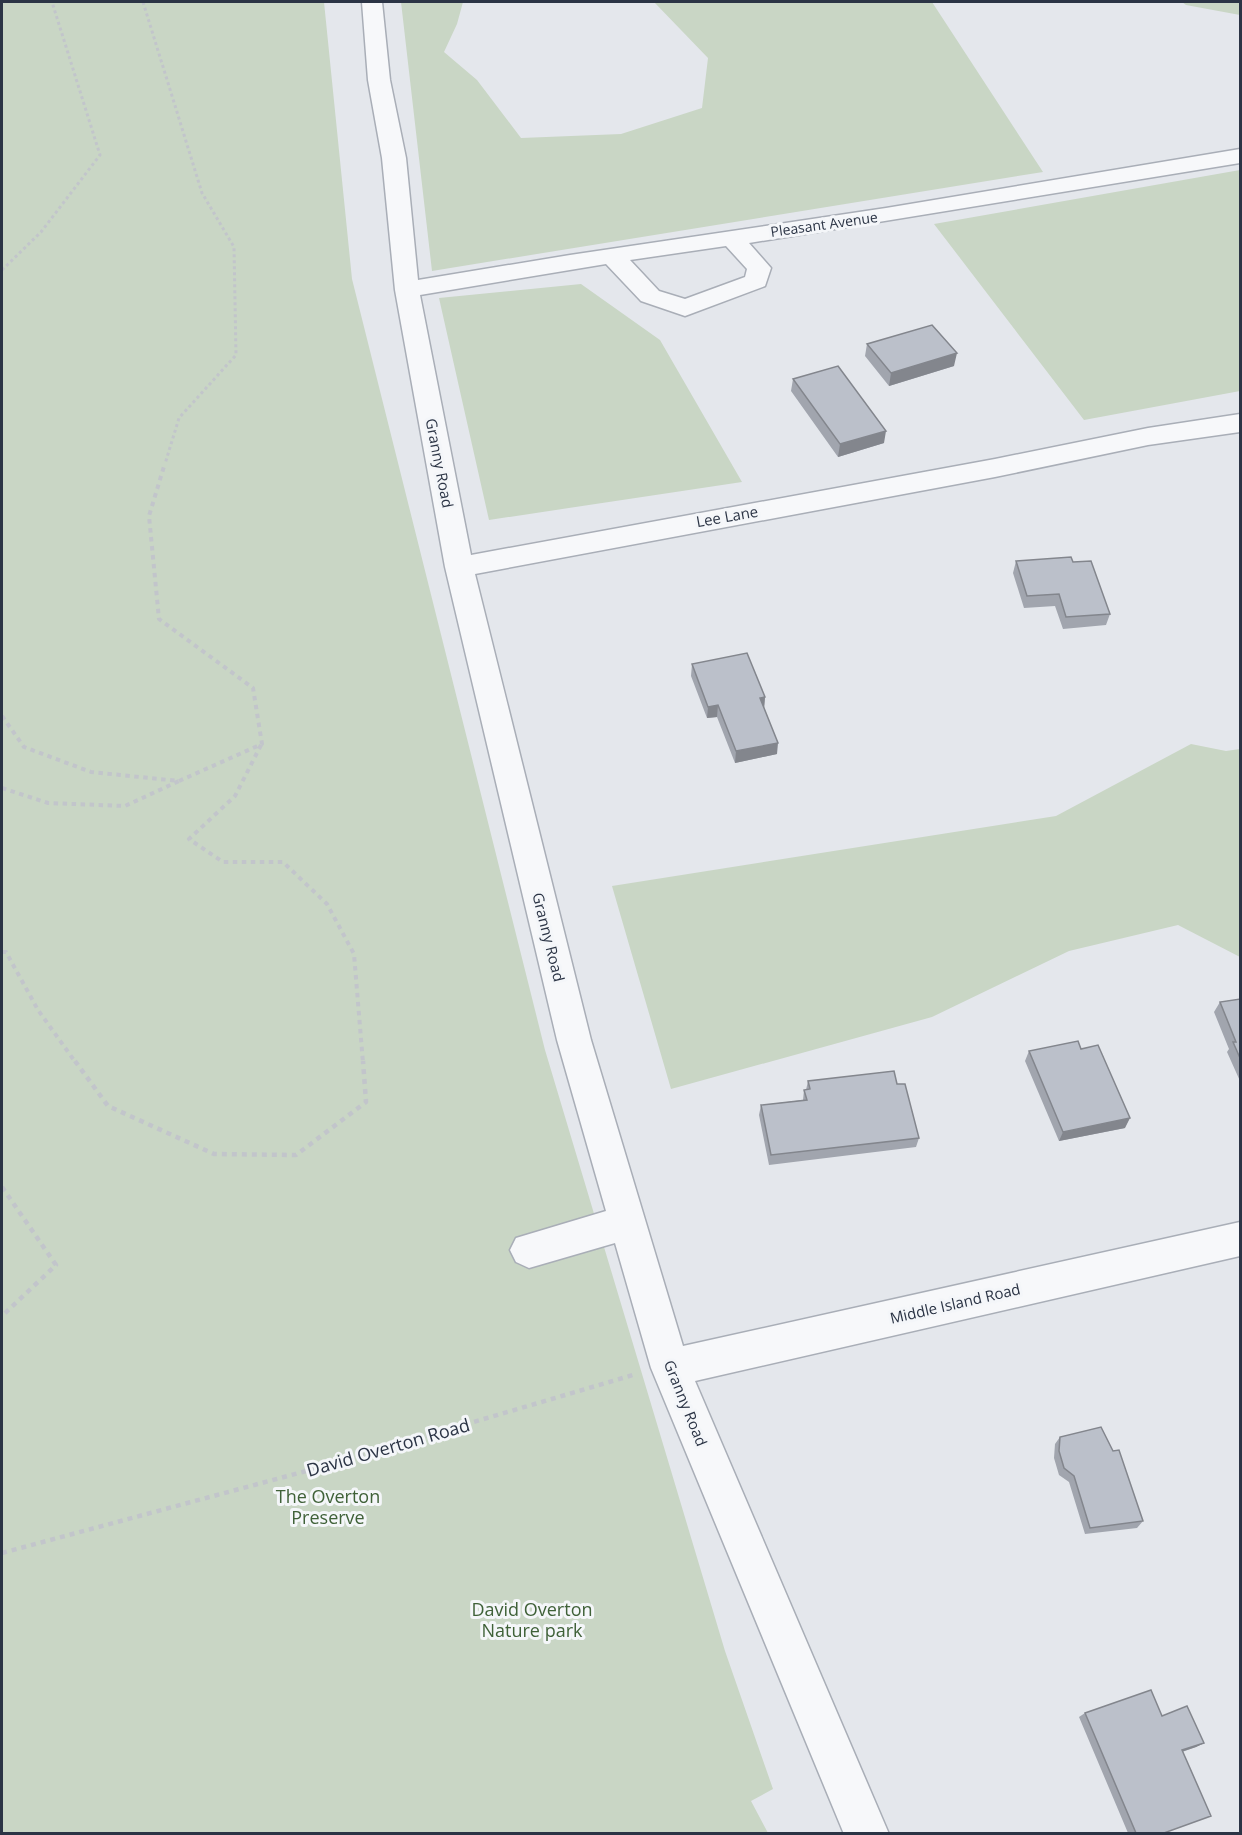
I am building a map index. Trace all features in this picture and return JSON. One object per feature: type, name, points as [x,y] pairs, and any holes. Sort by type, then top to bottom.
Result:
[{"type":"street","name":"Granny Road","points":[[372,2],[379,80],[394,159],[407,290],[459,567],[574,1040],[670,1368],[867,1833]]},
{"type":"street","name":"Pleasant Avenue","points":[[407,290],[897,213],[1240,156]]},
{"type":"street","points":[[612,256],[650,296],[685,308],[756,281],[759,268],[732,238]]},
{"type":"street","name":"Lee Lane","points":[[459,567],[711,518],[996,468],[1203,427],[1240,423]]},
{"type":"street","points":[[529,1250],[627,1222]]},
{"type":"street","name":"Middle Island Road","points":[[670,1368],[1240,1239]]},
{"type":"path","points":[[2,270],[14,261],[71,194],[100,155],[52,2]]},
{"type":"path","points":[[2,952],[6,952],[38,1010],[108,1106],[214,1154],[296,1155],[366,1102],[354,954],[327,904],[283,862],[223,862],[189,839],[235,796],[262,744],[252,688],[159,619],[149,516],[179,418],[236,355],[234,246],[202,193],[143,2]]},
{"type":"path","points":[[2,716],[24,747],[91,772],[179,780]]},
{"type":"path","points":[[2,788],[48,803],[124,806],[262,744]]},
{"type":"path","points":[[2,1187],[56,1265],[2,1316]]},
{"type":"path","name":"David Overton Road","points":[[2,1553],[321,1467],[628,1376],[670,1368]]},
{"type":"green space","name":"The Overton Preserve","points":[[2,2],[324,2],[352,279],[545,1050],[725,1651],[773,1789],[751,1801],[768,1833],[2,1834]]},
{"type":"green space","points":[[401,2],[463,2],[457,24],[444,52],[477,80],[521,138],[621,134],[702,108],[708,58],[654,2],[932,2],[1043,172],[432,271]]},
{"type":"green space","points":[[1182,2],[1240,2],[1240,15],[1186,5]]},
{"type":"green space","points":[[1240,170],[1240,391],[1084,420],[934,224]]},
{"type":"green space","points":[[581,284],[660,340],[742,482],[489,520],[439,298]]},
{"type":"green space","points":[[1191,744],[1226,751],[1240,749],[1240,957],[1178,925],[1069,951],[932,1017],[671,1089],[612,886],[1056,816]]},
{"type":"building","points":[[932,325],[957,353],[891,373],[867,344]]},
{"type":"building","points":[[838,366],[886,431],[840,444],[793,379]]},
{"type":"building","points":[[1071,557],[1073,562],[1091,561],[1110,614],[1066,617],[1059,594],[1027,596],[1016,561]]},
{"type":"building","points":[[747,653],[765,697],[760,698],[778,743],[736,751],[718,705],[708,707],[692,664]]},
{"type":"building","points":[[1240,999],[1240,1058],[1220,1002]]},
{"type":"building","points":[[1078,1041],[1081,1049],[1098,1045],[1130,1118],[1063,1132],[1029,1051]]},
{"type":"building","points":[[894,1071],[897,1084],[905,1084],[919,1138],[771,1155],[761,1105],[807,1100],[804,1090],[810,1089],[808,1081]]},
{"type":"building","points":[[1101,1427],[1113,1451],[1119,1450],[1143,1521],[1090,1528],[1074,1476],[1064,1468],[1059,1451],[1060,1437]]},
{"type":"building","points":[[1151,1690],[1162,1716],[1187,1706],[1204,1743],[1182,1750],[1211,1816],[1164,1833],[1136,1833],[1085,1713]]},
{"type":"park label","name":"David Overton Nature park","points":[[532,1619]]}]
